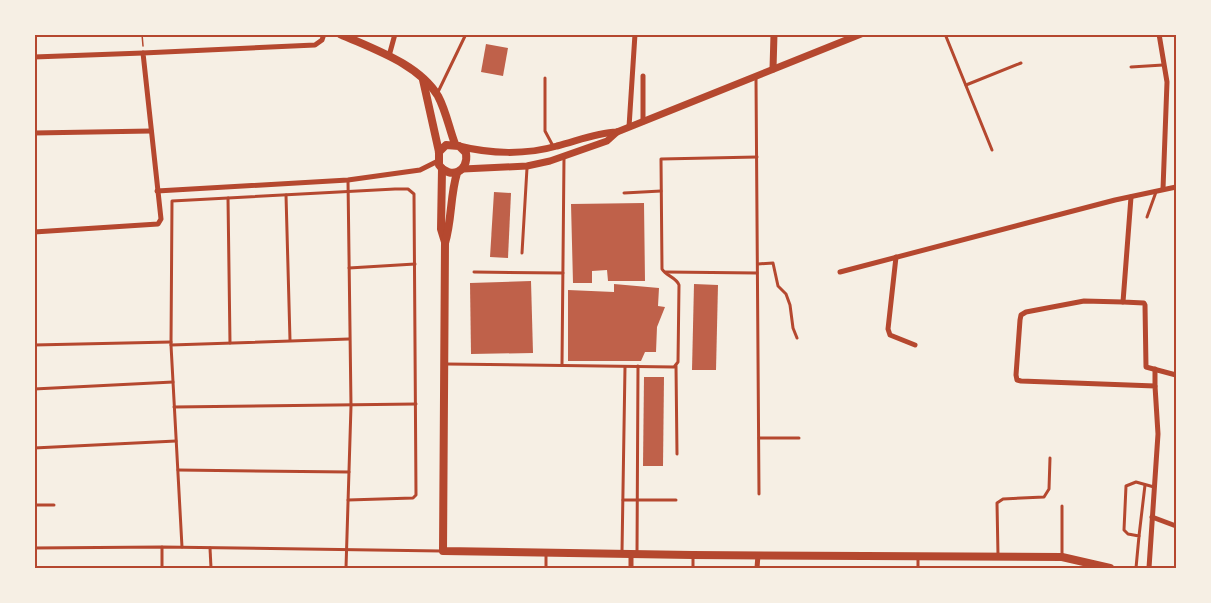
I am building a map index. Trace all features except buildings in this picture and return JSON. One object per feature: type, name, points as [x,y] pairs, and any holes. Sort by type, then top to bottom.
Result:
[{"type":"main road","points":[[340,34],[389,56],[423,78],[437,94],[457,145],[466,153],[466,164],[454,185],[449,230],[445,243]]},
{"type":"main road","points":[[423,78],[439,152],[438,161],[442,170],[441,229],[445,243],[443,550],[693,555],[1062,557],[1110,568]]},
{"type":"main road","points":[[439,152],[446,146],[457,145]]},
{"type":"main road","points":[[442,170],[452,174],[460,171]]},
{"type":"street","points":[[34,57],[315,45],[322,40],[324,34]]},
{"type":"street","points":[[389,56],[395,34]]},
{"type":"street","points":[[629,127],[635,34]]},
{"type":"street","points":[[773,69],[774,34]]},
{"type":"street","points":[[457,145],[475,150],[505,152],[554,147],[603,133],[617,132],[861,34]]},
{"type":"street","points":[[1159,34],[1165,65],[1167,106],[1159,190]]},
{"type":"street","points":[[34,232],[158,224],[161,219],[143,53]]},
{"type":"street","points":[[643,76],[643,122]]},
{"type":"street","points":[[34,133],[151,130]]},
{"type":"street","points":[[460,171],[527,166],[564,157],[607,141],[617,132]]},
{"type":"street","points":[[157,191],[348,180],[420,170],[438,161]]},
{"type":"street","points":[[840,272],[1131,196],[1176,188]]},
{"type":"street","points":[[1124,302],[1131,196]]},
{"type":"street","points":[[896,257],[888,329],[890,334],[915,345]]},
{"type":"street","points":[[1155,386],[1017,380],[1021,315],[1026,312],[1084,301],[1145,305],[1145,365],[1147,369],[1176,375]]},
{"type":"street","points":[[1149,568],[1158,434],[1155,369]]},
{"type":"street","points":[[1152,517],[1176,526]]},
{"type":"street","points":[[632,568],[634,554]]},
{"type":"street","points":[[757,568],[758,555]]},
{"type":"lane","points":[[437,94],[466,34]]},
{"type":"lane","points":[[945,34],[992,150]]},
{"type":"lane","points":[[966,85],[1021,63]]},
{"type":"lane","points":[[1131,67],[1165,65]]},
{"type":"lane","points":[[756,77],[759,494]]},
{"type":"lane","points":[[545,78],[545,131],[554,147]]},
{"type":"lane","points":[[562,365],[564,157]]},
{"type":"lane","points":[[677,454],[676,365],[678,362],[679,285],[675,278],[664,272],[662,268],[661,162],[665,158],[757,157]]},
{"type":"lane","points":[[522,253],[527,166]]},
{"type":"lane","points":[[346,568],[351,406],[348,180]]},
{"type":"lane","points":[[182,548],[171,343],[172,201],[395,189],[411,191],[415,199],[416,495],[413,498],[348,500]]},
{"type":"lane","points":[[1147,217],[1159,190]]},
{"type":"lane","points":[[624,193],[661,191]]},
{"type":"lane","points":[[286,195],[290,341]]},
{"type":"lane","points":[[228,198],[230,343]]},
{"type":"lane","points":[[758,264],[773,263],[778,286],[786,294],[790,305],[793,328],[797,338]]},
{"type":"lane","points":[[349,268],[415,264]]},
{"type":"lane","points":[[474,272],[564,273]]},
{"type":"lane","points":[[664,272],[757,273]]},
{"type":"lane","points":[[34,345],[350,339]]},
{"type":"lane","points":[[444,364],[676,365]]},
{"type":"lane","points":[[622,554],[625,366]]},
{"type":"lane","points":[[634,554],[637,500],[638,366]]},
{"type":"lane","points":[[34,389],[173,382]]},
{"type":"lane","points":[[174,407],[416,404]]},
{"type":"lane","points":[[759,438],[799,438]]},
{"type":"lane","points":[[34,448],[176,441]]},
{"type":"lane","points":[[998,556],[997,503],[1003,499],[1044,497],[1049,489],[1050,458]]},
{"type":"lane","points":[[178,470],[350,472]]},
{"type":"lane","points":[[1139,536],[1128,534],[1124,530],[1126,486],[1132,482],[1154,488]]},
{"type":"lane","points":[[1136,568],[1145,484]]},
{"type":"lane","points":[[623,500],[676,500]]},
{"type":"lane","points":[[34,505],[54,505]]},
{"type":"lane","points":[[1062,506],[1062,557]]},
{"type":"lane","points":[[162,547],[162,568]]},
{"type":"lane","points":[[34,548],[443,550]]},
{"type":"lane","points":[[210,548],[211,568]]},
{"type":"lane","points":[[546,553],[546,568]]},
{"type":"lane","points":[[693,555],[693,568]]},
{"type":"lane","points":[[918,556],[918,568]]},
{"type":"path","points":[[142,34],[143,53]]}]
